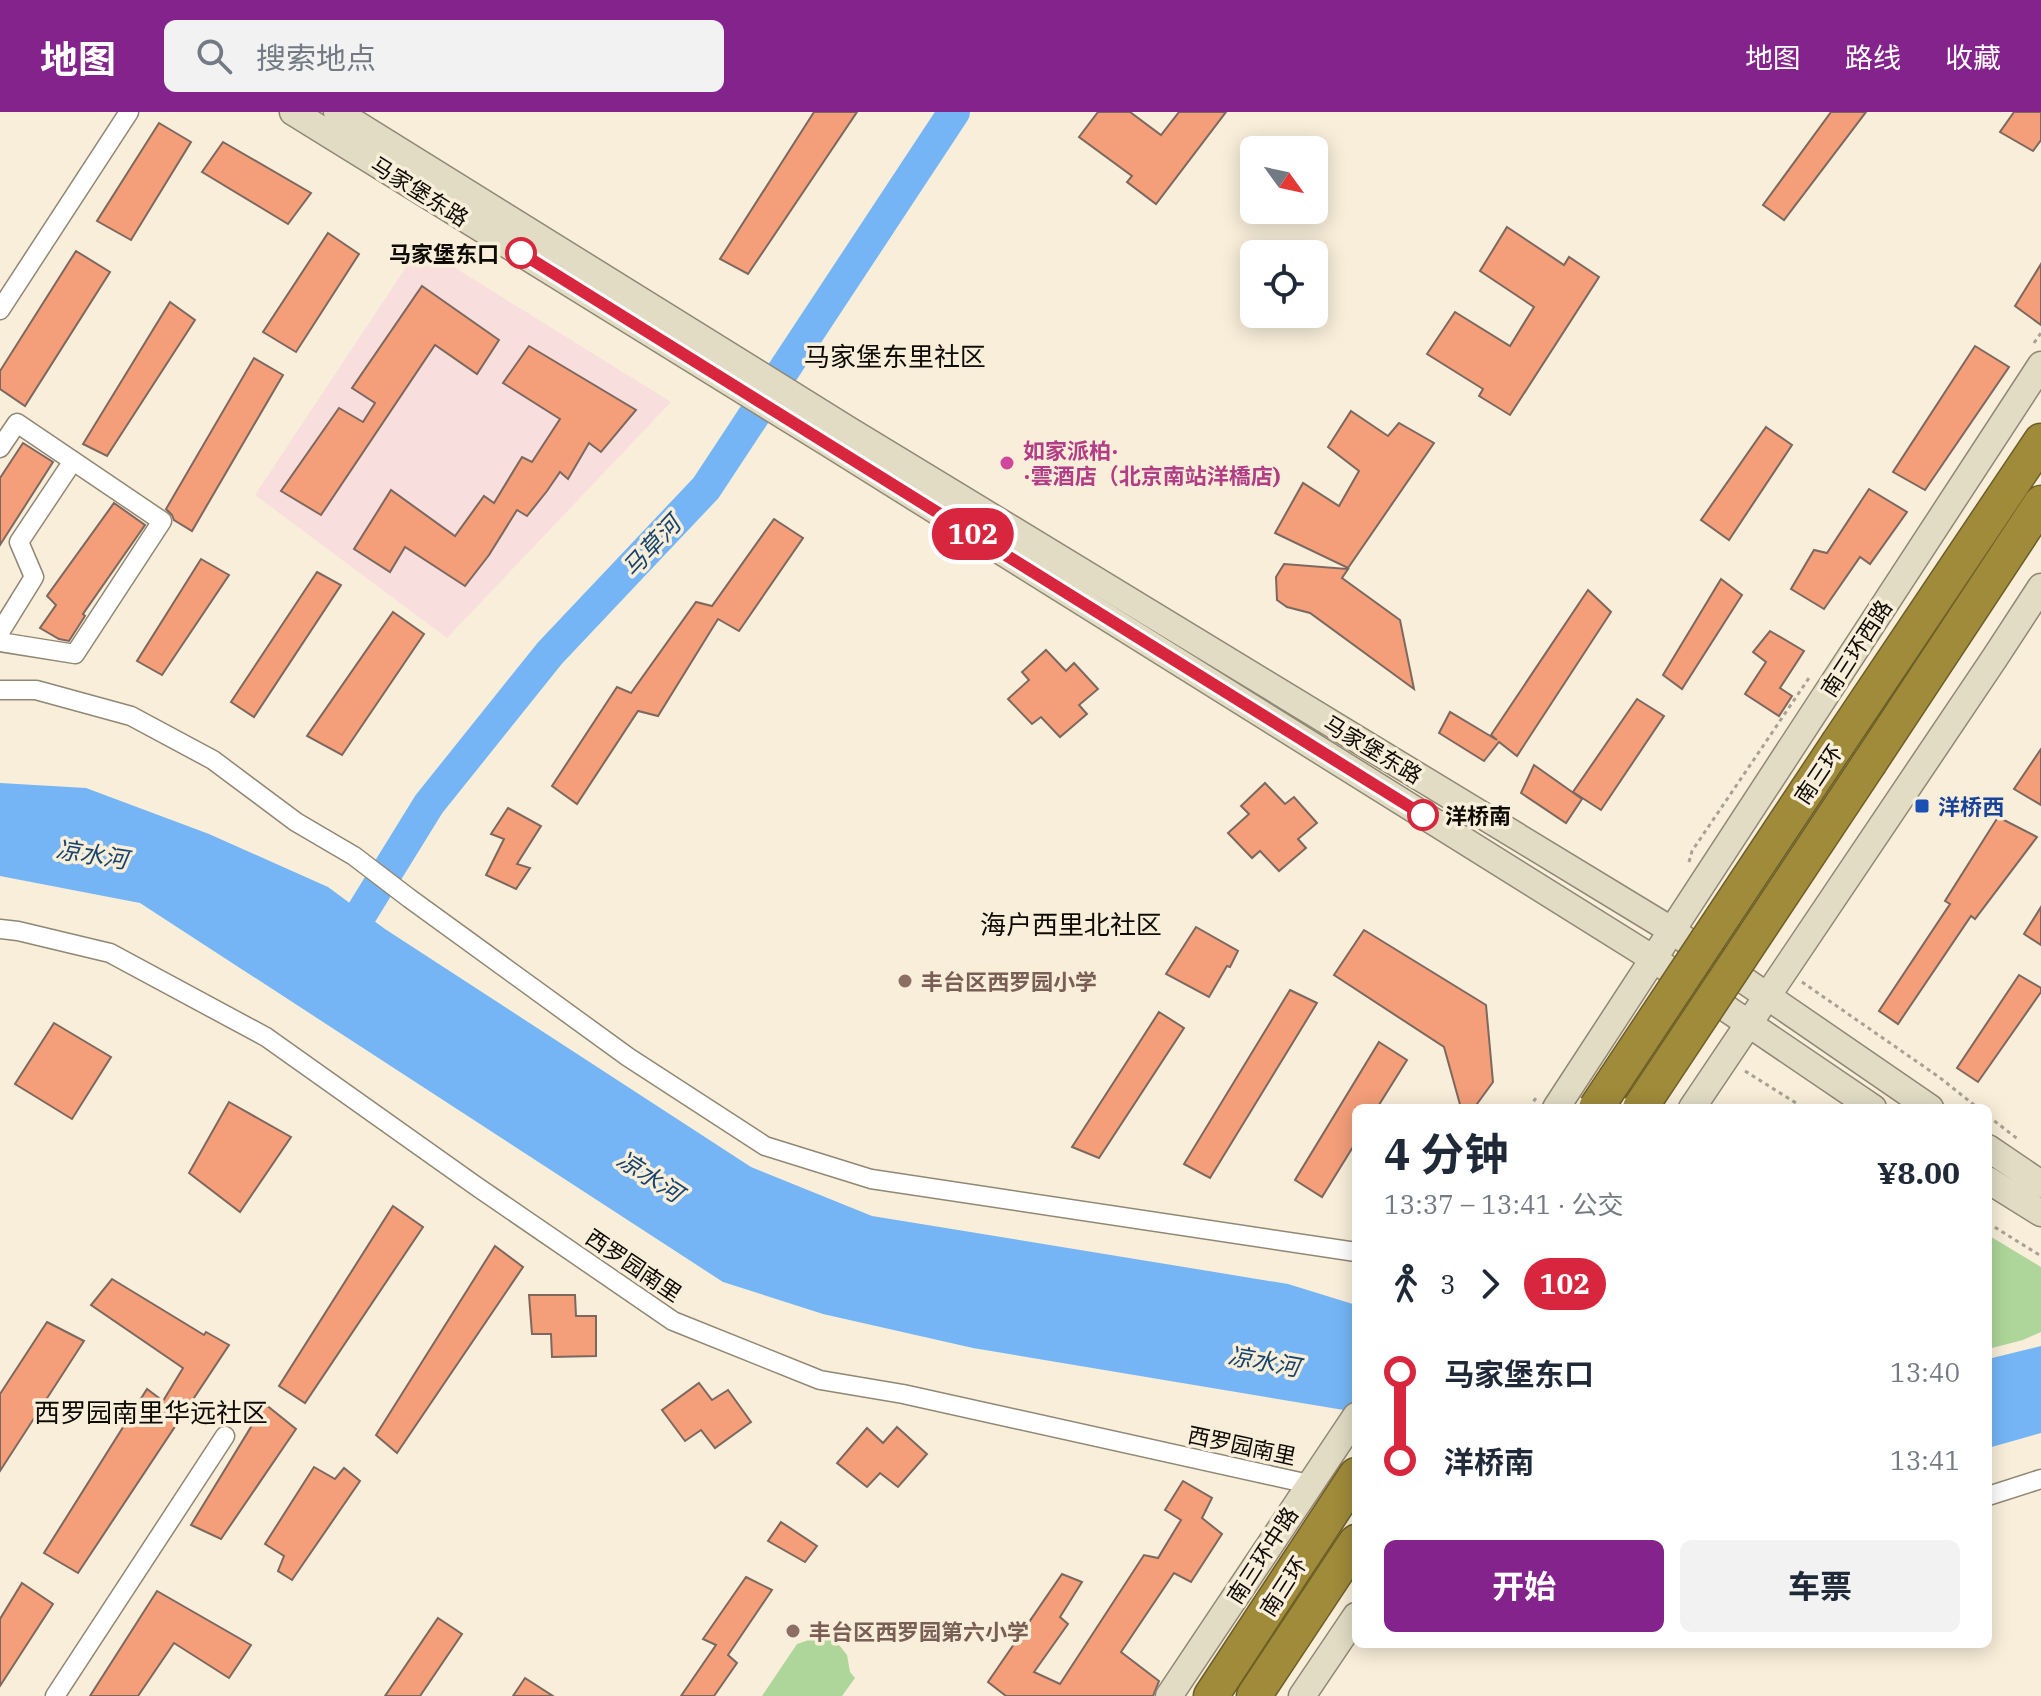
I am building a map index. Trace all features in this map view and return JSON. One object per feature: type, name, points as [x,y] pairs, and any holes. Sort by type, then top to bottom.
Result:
[{"type":"highway","name":"南三环","points":[[1599,1104],[2041,441]]},
{"type":"highway","name":"南三环","points":[[1643,1104],[2041,503]]},
{"type":"highway","name":"南三环","points":[[1211,1696],[1352,1481]]},
{"type":"highway","name":"南三环","points":[[1260,1690],[1352,1548]]},
{"type":"main road","name":"马家堡东路","points":[[293,112],[716,362]]},
{"type":"main road","name":"马家堡东路","points":[[337,112],[716,362]]},
{"type":"main road","points":[[716,362],[838,436]]},
{"type":"main road","name":"南三环西路","points":[[1652,958],[2041,365]]},
{"type":"main road","name":"马家堡东路","points":[[838,436],[1671,930],[1924,1104]]},
{"type":"main road","name":"马家堡东路","points":[[838,436],[1652,958],[1867,1104]]},
{"type":"main road","points":[[1695,1104],[2041,587]]},
{"type":"main road","points":[[1558,1104],[1652,958]]},
{"type":"main road","points":[[1583,1064],[1647,1104]]},
{"type":"main road","points":[[1992,1151],[2041,1184]]},
{"type":"main road","points":[[1992,1182],[2041,1213]]},
{"type":"main road","name":"南三环中路","points":[[1169,1696],[1352,1422]]},
{"type":"main road","points":[[1302,1696],[1352,1622]]},
{"type":"street","points":[[0,310],[129,112]]},
{"type":"street","points":[[0,448],[17,423],[162,521],[75,654],[0,642]]},
{"type":"street","points":[[0,632],[34,577],[19,542],[73,461]]},
{"type":"street","points":[[0,690],[36,690],[131,716],[213,760],[296,822],[354,856],[628,1057],[765,1146],[871,1179],[1352,1251]]},
{"type":"street","name":"西罗园南里","points":[[0,929],[110,953],[266,1037],[673,1321],[820,1380],[903,1394],[1309,1484]]},
{"type":"street","points":[[55,1696],[225,1436]]},
{"type":"street","points":[[1992,1495],[2041,1479]]},
{"type":"path","points":[[1785,970],[1973,1104]]},
{"type":"path","points":[[1992,1119],[2019,1141]]},
{"type":"path","points":[[1992,1225],[2041,1256]]},
{"type":"shaded area","points":[[420,246],[671,402],[447,638],[255,495]]},
{"type":"green space","points":[[1992,1237],[2041,1267],[2041,1332],[1992,1348]]},
{"type":"green space","points":[[815,1638],[835,1640],[847,1655],[850,1672],[855,1678],[842,1696],[762,1696],[797,1644]]},
{"type":"water","name":"凉水河","points":[[0,783],[86,788],[209,834],[328,887],[385,929],[751,1167],[872,1216],[1288,1284],[1352,1304],[1352,1411],[973,1348],[823,1314],[723,1282],[140,903],[0,876]]},
{"type":"water","points":[[2041,1346],[2041,1433],[1992,1447],[1992,1358]]},
{"type":"building","points":[[814,112],[857,112],[748,274],[720,259]]},
{"type":"building","points":[[1098,112],[1130,112],[1161,135],[1179,112],[1226,112],[1156,204],[1127,182],[1132,176],[1079,137]]},
{"type":"building","points":[[1831,112],[1866,112],[1784,220],[1763,205]]},
{"type":"building","points":[[2014,112],[2041,112],[2041,140],[2033,151],[2000,132]]},
{"type":"building","points":[[159,123],[191,142],[131,240],[97,221]]},
{"type":"building","points":[[223,142],[311,193],[288,224],[202,172]]},
{"type":"building","points":[[1507,227],[1564,265],[1569,257],[1599,277],[1510,415],[1479,396],[1483,389],[1427,354],[1455,312],[1510,346],[1534,307],[1480,271]]},
{"type":"building","points":[[328,233],[359,254],[296,352],[263,332]]},
{"type":"building","points":[[76,251],[110,272],[25,406],[0,389],[0,371]]},
{"type":"building","points":[[2041,264],[2041,325],[2015,306]]},
{"type":"building","points":[[422,286],[499,340],[477,374],[435,345],[321,515],[281,491],[339,408],[363,422],[375,403],[352,388]]},
{"type":"building","points":[[170,302],[195,320],[107,456],[83,444]]},
{"type":"building","points":[[529,346],[636,410],[601,452],[589,443],[568,479],[560,472],[527,516],[517,510],[465,586],[405,547],[390,572],[354,549],[391,490],[455,536],[484,496],[494,503],[522,457],[532,462],[560,419],[503,383]]},
{"type":"building","points":[[1975,346],[2009,367],[1925,490],[1893,472]]},
{"type":"building","points":[[254,358],[283,375],[192,531],[174,520],[166,509]]},
{"type":"building","points":[[1351,411],[1388,436],[1399,423],[1434,443],[1348,568],[1275,533],[1303,483],[1339,506],[1359,471],[1328,447]]},
{"type":"building","points":[[1766,427],[1792,445],[1729,540],[1701,520]]},
{"type":"building","points":[[23,443],[53,462],[0,545],[0,478]]},
{"type":"building","points":[[1869,489],[1907,512],[1870,564],[1860,557],[1824,609],[1791,589],[1814,550],[1827,553]]},
{"type":"building","points":[[114,503],[145,525],[83,614],[85,616],[69,641],[59,639],[40,628],[56,605],[47,596]]},
{"type":"building","points":[[774,519],[803,538],[739,631],[718,619],[658,716],[638,711],[577,804],[552,786],[617,687],[631,693],[696,602],[712,606]]},
{"type":"building","points":[[201,559],[229,575],[162,675],[137,661]]},
{"type":"building","points":[[1284,564],[1348,569],[1342,578],[1400,620],[1414,689],[1310,613],[1287,607],[1277,600],[1276,577]]},
{"type":"building","points":[[317,572],[341,585],[254,717],[231,702]]},
{"type":"building","points":[[1721,579],[1742,595],[1682,689],[1663,675]]},
{"type":"building","points":[[1588,590],[1611,612],[1517,756],[1499,742],[1484,761],[1439,733],[1450,712],[1497,740],[1491,735]]},
{"type":"building","points":[[393,612],[424,634],[342,755],[307,736]]},
{"type":"building","points":[[1770,631],[1804,651],[1780,688],[1792,696],[1779,716],[1745,694],[1766,662],[1753,652]]},
{"type":"building","points":[[1046,650],[1066,671],[1074,663],[1098,689],[1079,705],[1087,714],[1060,737],[1041,717],[1032,724],[1008,699],[1029,680],[1022,672]]},
{"type":"building","points":[[1637,699],[1664,716],[1601,810],[1573,792]]},
{"type":"building","points":[[2041,749],[2041,805],[2014,789]]},
{"type":"building","points":[[1534,765],[1582,799],[1566,823],[1521,793]]},
{"type":"building","points":[[1265,783],[1285,804],[1294,797],[1317,823],[1298,839],[1306,848],[1279,871],[1260,851],[1252,858],[1228,833],[1249,814],[1241,806]]},
{"type":"building","points":[[508,808],[541,826],[517,864],[530,868],[516,889],[486,875],[504,839],[491,834]]},
{"type":"building","points":[[1998,817],[2037,837],[1975,919],[1971,916],[1898,1024],[1879,1011],[1950,904],[1945,901]]},
{"type":"building","points":[[2041,907],[2041,945],[2024,934]]},
{"type":"building","points":[[1196,927],[1238,951],[1209,997],[1166,974]]},
{"type":"building","points":[[1364,930],[1486,1005],[1493,1082],[1477,1104],[1460,1104],[1444,1047],[1334,975]]},
{"type":"building","points":[[2019,975],[2041,988],[2041,992],[1978,1082],[1957,1068]]},
{"type":"building","points":[[1290,990],[1317,1003],[1210,1178],[1184,1164]]},
{"type":"building","points":[[1159,1012],[1184,1028],[1099,1158],[1072,1147]]},
{"type":"building","points":[[54,1023],[111,1057],[72,1119],[15,1084]]},
{"type":"building","points":[[1379,1042],[1407,1060],[1380,1104],[1352,1104],[1352,1148],[1322,1197],[1295,1180]]},
{"type":"building","points":[[229,1102],[291,1137],[240,1212],[189,1173]]},
{"type":"building","points":[[393,1206],[423,1227],[305,1403],[279,1386]]},
{"type":"building","points":[[495,1246],[523,1267],[397,1453],[376,1435]]},
{"type":"building","points":[[112,1279],[204,1335],[206,1332],[229,1345],[78,1573],[44,1553],[147,1389],[163,1401],[183,1368],[91,1305]]},
{"type":"building","points":[[529,1295],[575,1295],[576,1316],[596,1316],[596,1356],[552,1357],[551,1334],[532,1334]]},
{"type":"building","points":[[47,1322],[84,1341],[0,1471],[0,1394]]},
{"type":"building","points":[[699,1383],[712,1400],[728,1390],[751,1422],[715,1448],[701,1430],[685,1441],[662,1410]]},
{"type":"building","points":[[265,1404],[296,1429],[221,1539],[191,1525]]},
{"type":"building","points":[[897,1427],[927,1454],[898,1487],[880,1473],[867,1487],[837,1463],[867,1428],[883,1443]]},
{"type":"building","points":[[314,1467],[335,1479],[344,1468],[360,1481],[292,1580],[278,1571],[284,1556],[265,1544]]},
{"type":"building","points":[[1183,1481],[1212,1498],[1202,1518],[1222,1534],[1191,1582],[1174,1573],[1121,1652],[1159,1681],[1153,1696],[1006,1696],[988,1682],[1062,1574],[1082,1582],[1060,1617],[1068,1624],[1034,1672],[1060,1684],[1144,1555],[1158,1558],[1181,1520],[1165,1510]]},
{"type":"building","points":[[781,1522],[817,1546],[805,1562],[768,1541]]},
{"type":"building","points":[[746,1577],[772,1590],[728,1655],[737,1663],[714,1696],[681,1696],[716,1645],[703,1639]]},
{"type":"building","points":[[22,1583],[53,1604],[0,1686],[0,1619]]},
{"type":"building","points":[[157,1591],[251,1645],[229,1678],[174,1643],[138,1696],[90,1696]]},
{"type":"building","points":[[438,1618],[462,1634],[420,1696],[385,1696]]},
{"type":"building","points":[[525,1678],[553,1696],[513,1696]]},
{"type":"waterway","name":"马草河","points":[[340,948],[429,804],[550,653],[706,488],[954,112]]},
{"type":"bus line","name":"102","points":[[521,253],[1423,815]]},
{"type":"place","name":"马家堡东口","points":[[521,253]]},
{"type":"place","name":"如家派柏· ·雲酒店（北京南站洋橋店)","points":[[1007,463]]},
{"type":"place","name":"洋桥西","points":[[1922,806]]},
{"type":"place","name":"洋桥南","points":[[1423,815]]},
{"type":"place","name":"丰台区西罗园小学","points":[[905,981]]},
{"type":"place","name":"丰台区西罗园第六小学","points":[[793,1631]]},
{"type":"district","name":"马家堡东里社区","points":[[895,356]]},
{"type":"district","name":"海户西里北社区","points":[[1071,924]]},
{"type":"district","name":"西罗园南里华远社区","points":[[151,1412]]}]
